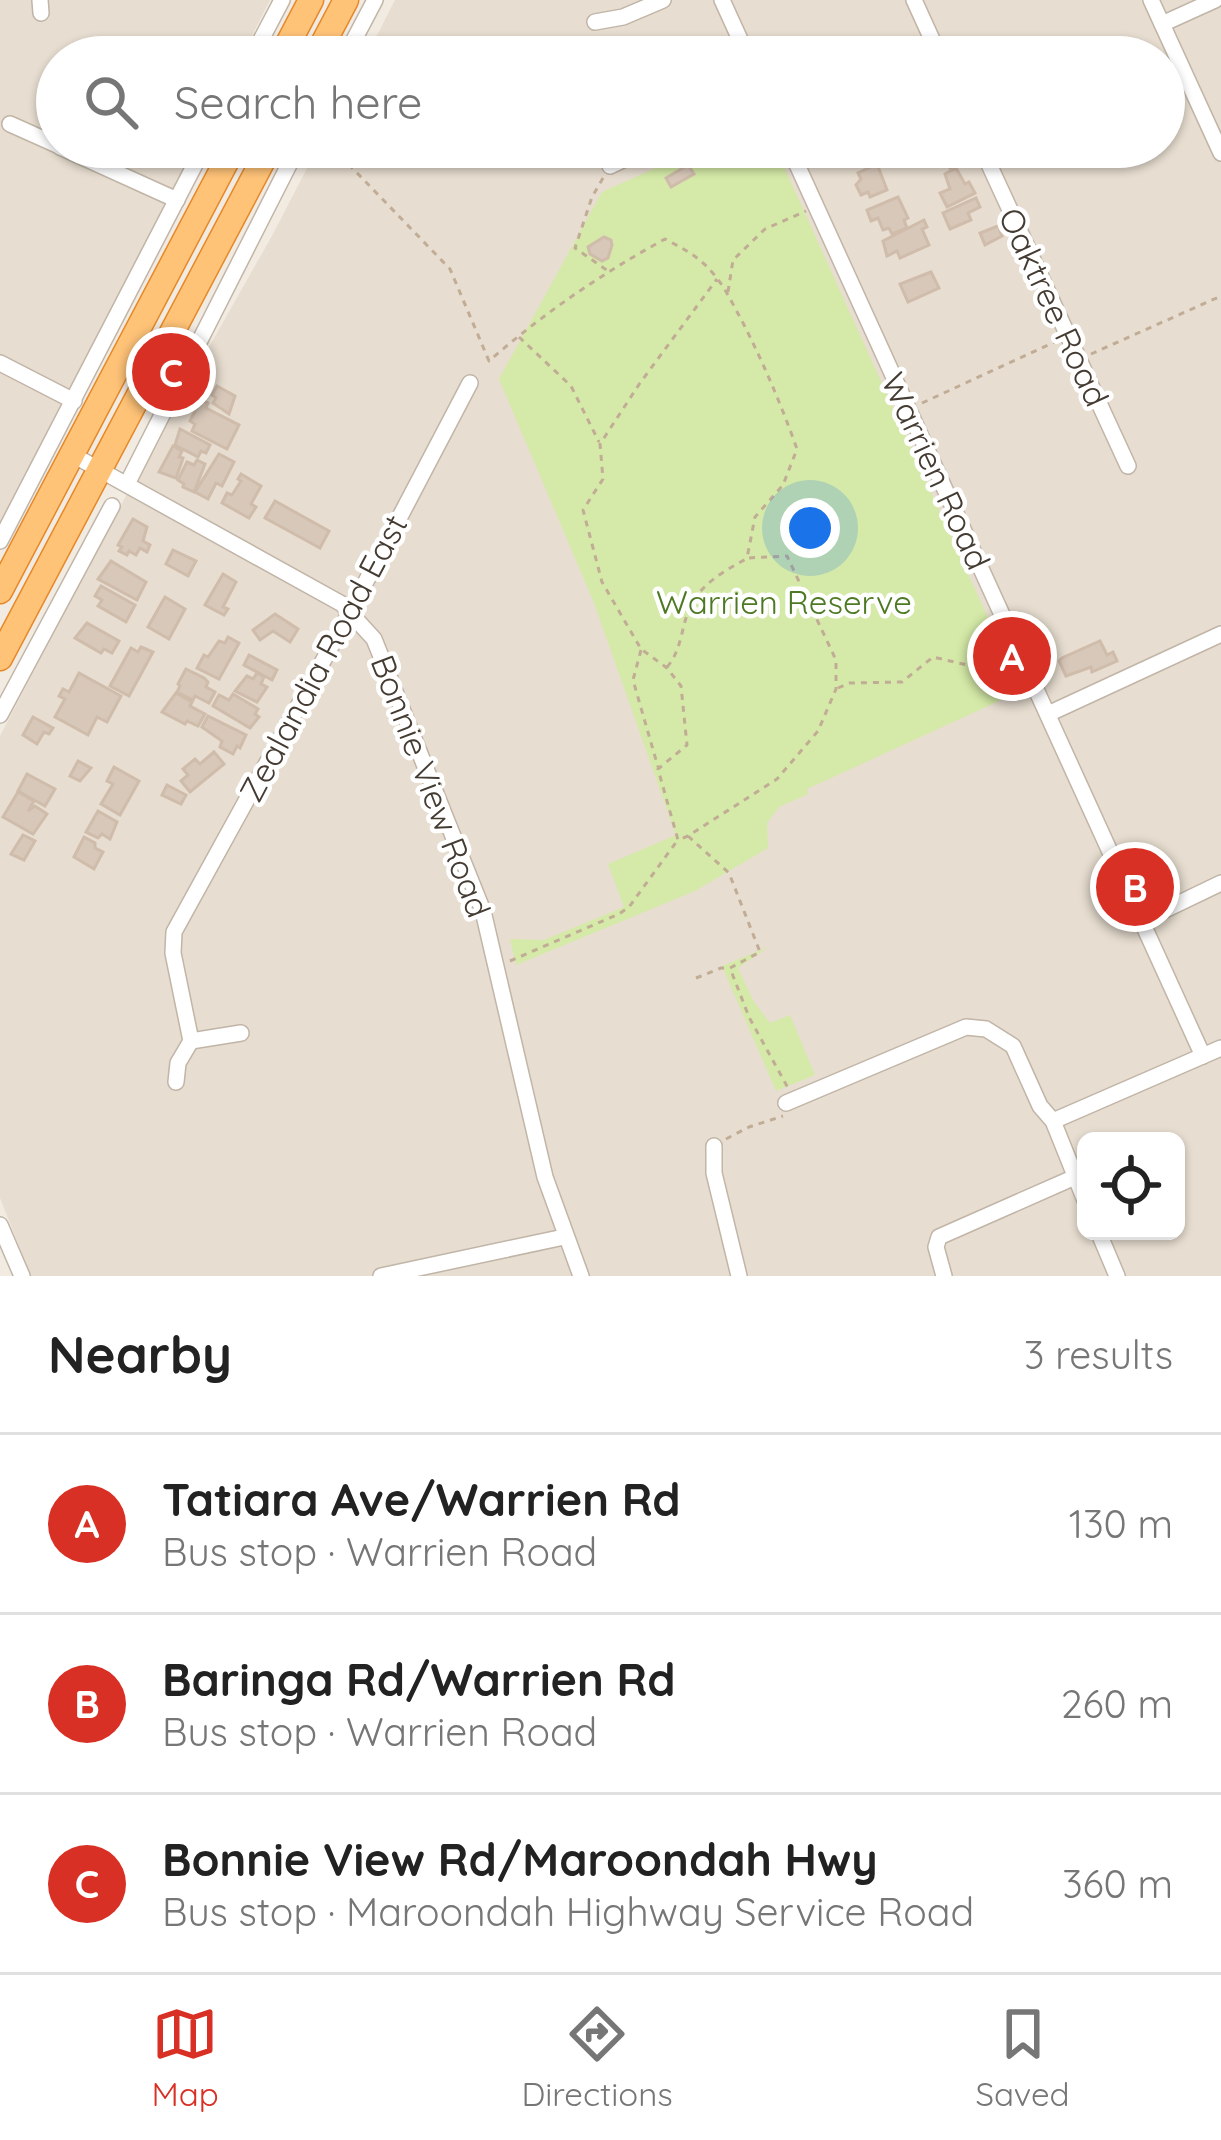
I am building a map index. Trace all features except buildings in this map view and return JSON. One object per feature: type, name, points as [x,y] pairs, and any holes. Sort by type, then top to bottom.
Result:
[{"type":"highway","points":[[292,36],[311,0]]},
{"type":"highway","points":[[327,36],[346,0]]},
{"type":"highway","points":[[0,591],[223,168]]},
{"type":"highway","points":[[0,658],[259,168]]},
{"type":"street","points":[[263,36],[282,0]]},
{"type":"street","points":[[356,36],[375,0]]},
{"type":"street","points":[[595,22],[623,17],[663,0]]},
{"type":"street","points":[[722,0],[738,36]]},
{"type":"street","points":[[914,0],[930,36]]},
{"type":"street","points":[[1151,0],[1168,36]]},
{"type":"street","points":[[1162,24],[1214,0]]},
{"type":"street","points":[[1185,74],[1221,152]]},
{"type":"street","points":[[10,124],[36,136]]},
{"type":"street","points":[[107,168],[177,200]]},
{"type":"street","points":[[0,541],[194,168]]},
{"type":"street","points":[[127,484],[287,168]]},
{"type":"street","name":"Warrien Road","points":[[799,168],[1203,1056]]},
{"type":"street","name":"Oaktree Road","points":[[991,168],[1127,466]]},
{"type":"street","points":[[235,214],[237,266]]},
{"type":"street","points":[[0,363],[74,401]]},
{"type":"street","name":"Zealandia Road East","points":[[191,1041],[173,953],[174,932],[470,383]]},
{"type":"street","name":"Bonnie View Road","points":[[73,455],[342,604],[374,639],[483,911],[544,1177],[580,1276]]},
{"type":"street","points":[[86,498],[94,540]]},
{"type":"street","points":[[0,716],[112,506]]},
{"type":"street","points":[[1048,714],[1221,634]]},
{"type":"street","points":[[1142,921],[1221,883]]},
{"type":"street","points":[[786,1103],[966,1027],[976,1027],[1013,1046],[1040,1106],[1053,1121],[1077,1182]]},
{"type":"street","points":[[176,1082],[178,1063],[191,1041],[241,1033]]},
{"type":"street","points":[[1053,1121],[1221,1048]]},
{"type":"street","points":[[714,1146],[714,1173],[739,1276]]},
{"type":"street","points":[[944,1276],[936,1247],[939,1238],[1075,1177]]},
{"type":"street","points":[[0,1225],[22,1276]]},
{"type":"street","points":[[381,1276],[564,1237]]},
{"type":"street","points":[[1102,1240],[1117,1276]]},
{"type":"path","points":[[352,168],[450,269],[489,361]]},
{"type":"path","points":[[608,271],[575,248],[592,196],[609,168]]},
{"type":"path","points":[[728,294],[733,260],[765,229],[816,206]]},
{"type":"path","points":[[470,383],[518,336],[608,271],[665,239],[691,252],[728,294],[770,375],[797,449],[783,485],[755,517],[747,558]]},
{"type":"path","points":[[600,444],[717,278]]},
{"type":"path","points":[[1079,360],[1221,296]]},
{"type":"path","points":[[518,336],[571,386],[600,444],[603,479],[583,510],[602,582],[641,649],[667,668],[681,686],[687,745],[658,769]]},
{"type":"path","points":[[908,410],[1068,336]]},
{"type":"path","points":[[496,967],[629,907],[678,840],[777,779],[818,731],[836,689],[836,660],[787,556],[747,558],[716,575],[692,602],[667,668]]},
{"type":"path","points":[[641,649],[633,680],[678,840]]},
{"type":"path","points":[[836,689],[849,683],[902,682],[933,657],[980,668],[1027,668]]},
{"type":"path","points":[[688,836],[729,873],[760,952],[696,978]]},
{"type":"path","points":[[730,968],[749,1017],[788,1089],[801,1083],[807,1094]]},
{"type":"path","points":[[714,1146],[749,1127],[782,1118],[786,1103]]},
{"type":"shaded area","points":[[0,0],[270,0],[252,36],[36,36],[36,168],[185,168],[0,530]]},
{"type":"shaded area","points":[[395,0],[1221,0],[1221,1276],[31,1276],[0,1198],[0,736],[140,469],[307,168],[1185,168],[1185,36],[377,36]]},
{"type":"green space","name":"Warrien Reserve","points":[[656,168],[784,168],[1021,691],[807,789],[808,794],[779,807],[767,823],[768,848],[695,891],[516,965],[510,939],[544,940],[624,907],[608,864],[676,835],[594,603],[499,379],[602,192]]},
{"type":"green space","points":[[768,947],[738,968],[770,1023],[790,1015],[815,1075],[776,1091],[722,966]]},
{"type":"place","name":"Bonnie View Rd/Maroondah Hwy","points":[[171,372]]},
{"type":"place","name":"Tatiara Ave/Warrien Rd","points":[[1012,656]]},
{"type":"place","name":"Baringa Rd/Warrien Rd","points":[[1135,887]]}]
